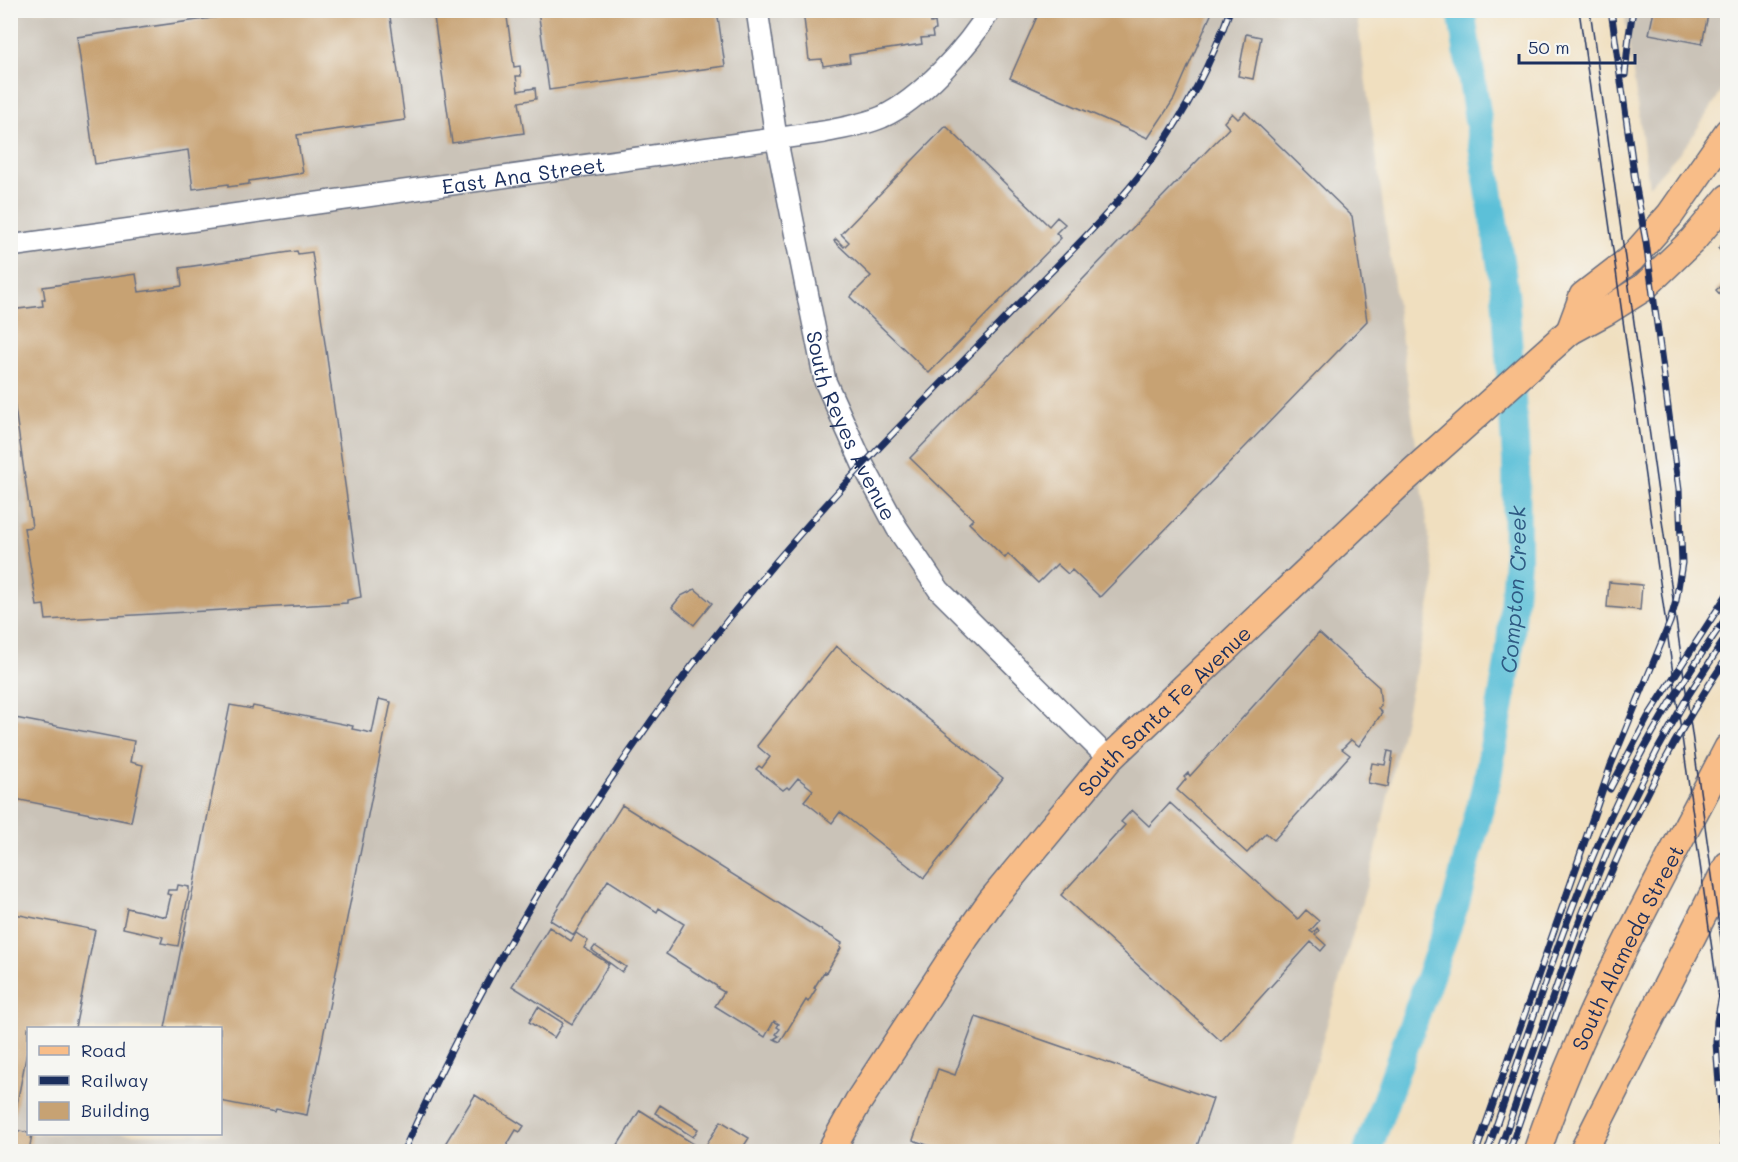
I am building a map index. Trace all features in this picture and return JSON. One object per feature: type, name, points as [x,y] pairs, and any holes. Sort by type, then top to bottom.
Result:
[{"type":"main road","name":"South Santa Fe Avenue","points":[[1570,331],[1584,296],[1631,259],[1670,215],[1717,172],[1728,132]]},
{"type":"main road","name":"South Santa Fe Avenue","points":[[830,1152],[864,1092],[965,938],[992,900],[1109,759],[1440,449],[1570,331],[1643,288],[1693,240],[1728,198]]},
{"type":"main road","name":"South Alameda Street","points":[[1537,1152],[1549,1116],[1606,986],[1728,748]]},
{"type":"main road","points":[[1583,1152],[1728,865]]},
{"type":"street","name":"South Reyes Avenue","points":[[757,10],[776,137],[825,381],[863,465],[897,528],[939,590],[1109,759]]},
{"type":"street","name":"East Ana Street","points":[[10,246],[824,132],[857,125],[881,117],[918,94],[964,47],[990,10]]},
{"type":"shaded area","points":[[10,11],[1356,11],[1435,580],[1375,856],[1291,1151],[11,1151]]},
{"type":"shaded area","points":[[1624,11],[1727,11],[1727,83],[1688,143],[1649,186]]},
{"type":"building","points":[[389,10],[405,120],[297,135],[303,173],[249,181],[249,184],[228,187],[228,184],[193,189],[188,150],[95,164],[77,37],[233,15],[233,11]]},
{"type":"building","points":[[433,10],[506,10],[514,67],[520,66],[521,76],[516,76],[518,91],[535,88],[536,99],[519,102],[524,133],[452,143]]},
{"type":"building","points":[[538,10],[717,10],[725,66],[549,90]]},
{"type":"building","points":[[803,10],[930,10],[931,23],[935,22],[936,30],[932,31],[933,37],[921,38],[922,44],[849,55],[850,62],[823,66],[822,59],[809,60]]},
{"type":"building","points":[[1040,10],[1213,10],[1174,99],[1148,138],[1010,78]]},
{"type":"building","points":[[1654,10],[1709,10],[1702,44],[1649,34]]},
{"type":"building","points":[[1246,34],[1261,37],[1253,79],[1238,76]]},
{"type":"building","points":[[1245,112],[1352,216],[1367,321],[1100,597],[1072,570],[1068,574],[1057,564],[1038,583],[1008,554],[1005,558],[969,523],[973,519],[910,458],[1229,128],[1224,122],[1232,113],[1238,119]]},
{"type":"building","points":[[946,126],[1049,226],[1057,217],[1065,224],[1056,233],[1061,238],[929,373],[850,297],[871,276],[834,241],[836,239],[844,247],[849,242],[841,234]]},
{"type":"building","points":[[1728,240],[1728,259],[1718,248]]},
{"type":"building","points":[[297,251],[298,254],[312,252],[361,597],[347,600],[347,603],[46,620],[44,605],[37,606],[24,528],[32,527],[10,373],[10,310],[43,306],[42,299],[45,299],[43,287],[136,274],[139,292],[182,286],[180,268]]},
{"type":"building","points":[[1724,283],[1728,288],[1728,303],[1716,290]]},
{"type":"building","points":[[1609,582],[1642,585],[1640,610],[1607,607]]},
{"type":"building","points":[[695,589],[712,603],[694,625],[672,607],[681,596]]},
{"type":"building","points":[[1319,633],[1379,687],[1381,706],[1378,709],[1382,713],[1359,746],[1351,740],[1342,749],[1350,755],[1274,840],[1266,833],[1247,853],[1177,790],[1186,779],[1184,777],[1188,773],[1190,776]]},
{"type":"building","points":[[836,646],[1003,778],[924,878],[840,812],[832,823],[804,801],[813,790],[798,778],[789,789],[787,787],[783,790],[756,769],[759,766],[762,768],[770,757],[757,746]]},
{"type":"building","points":[[379,699],[391,702],[307,1115],[276,1109],[275,1112],[222,1101],[222,1027],[165,1027],[230,705],[252,709],[253,706],[353,726],[352,729],[372,733]]},
{"type":"building","points":[[10,717],[134,741],[130,762],[143,765],[131,822],[10,798]]},
{"type":"building","points":[[1388,751],[1393,752],[1388,787],[1368,783],[1372,763],[1385,765]]},
{"type":"building","points":[[1170,803],[1298,919],[1306,910],[1319,921],[1310,931],[1313,933],[1317,928],[1319,931],[1315,935],[1326,945],[1321,951],[1311,942],[1221,1041],[1061,895],[1125,825],[1121,822],[1132,810],[1149,826]]},
{"type":"building","points":[[622,805],[842,943],[808,1002],[806,1000],[780,1042],[774,1039],[779,1036],[776,1034],[780,1029],[777,1027],[779,1024],[774,1021],[765,1037],[715,1006],[724,992],[666,954],[684,924],[659,908],[657,912],[608,880],[574,935],[550,920]]},
{"type":"building","points":[[178,885],[189,887],[189,892],[178,946],[161,943],[163,937],[123,928],[127,908],[166,917],[171,895],[167,894],[168,890],[177,890]]},
{"type":"building","points":[[10,913],[95,930],[75,1027],[27,1027],[27,1052],[12,1129],[32,1135],[29,1152],[10,1152]]},
{"type":"building","points":[[549,927],[571,941],[576,933],[588,941],[584,948],[609,964],[572,1024],[512,986]]},
{"type":"building","points":[[595,946],[626,967],[622,972],[592,950]]},
{"type":"building","points":[[538,1007],[563,1023],[554,1038],[529,1022]]},
{"type":"building","points":[[976,1017],[1213,1099],[1195,1152],[946,1152],[913,1140],[938,1069],[955,1075]]},
{"type":"building","points":[[475,1095],[524,1126],[520,1132],[516,1130],[503,1152],[440,1152]]},
{"type":"building","points":[[660,1105],[698,1129],[693,1137],[655,1113]]},
{"type":"building","points":[[640,1110],[703,1150],[721,1121],[749,1138],[740,1152],[614,1151]]},
{"type":"waterway","name":"Compton Creek","points":[[1367,1152],[1455,906],[1488,776],[1509,658],[1517,560],[1516,459],[1505,292],[1461,10]]},
{"type":"tram line","points":[[1579,10],[1728,1062]]},
{"type":"tram line","points":[[1590,10],[1728,989]]},
{"type":"railway","points":[[403,1152],[484,987],[530,907],[578,828],[683,677],[740,605],[824,507],[1121,198],[1166,139],[1187,104],[1215,48],[1230,10]]},
{"type":"railway","points":[[1577,864],[1611,765],[1670,622],[1682,563],[1679,490],[1646,242],[1636,188],[1611,10]]},
{"type":"railway","points":[[1625,75],[1633,10]]},
{"type":"railway","points":[[1610,789],[1648,717],[1728,593]]},
{"type":"railway","points":[[1487,1152],[1573,907],[1612,812],[1656,727],[1728,615]]},
{"type":"railway","points":[[1499,1152],[1577,927],[1609,847],[1658,749],[1689,694],[1728,634]]},
{"type":"railway","points":[[1509,1152],[1575,963],[1620,852],[1670,752],[1728,656]]},
{"type":"railway","points":[[1476,1152],[1580,857]]},
{"type":"railway","points":[[1724,1152],[1716,1043],[1717,1021],[1728,965]]}]
